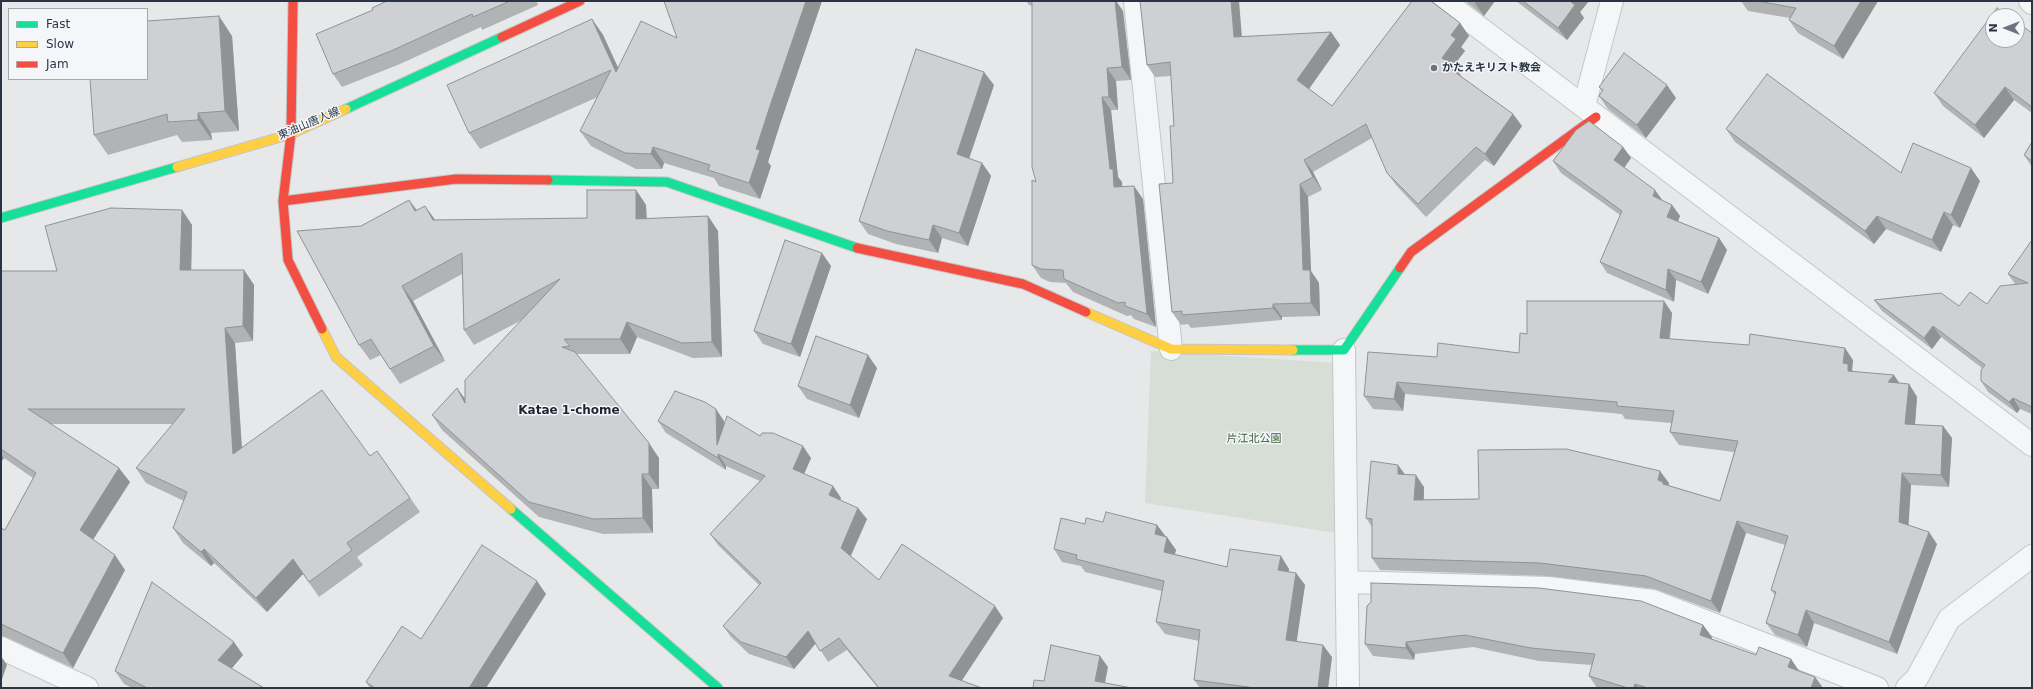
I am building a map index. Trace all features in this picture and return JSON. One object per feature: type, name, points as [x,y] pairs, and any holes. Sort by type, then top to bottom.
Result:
[{"type":"street","points":[[293,1],[291,134],[283,201],[288,260],[336,357],[718,688]]},
{"type":"street","name":"東油山唐人線","points":[[1,218],[291,134],[580,1]]},
{"type":"street","points":[[1134,1],[1171,349]]},
{"type":"street","points":[[1444,1],[2032,445]]},
{"type":"street","points":[[1348,688],[1348,582],[1344,350],[1411,252],[1590,111],[1612,1]]},
{"type":"street","points":[[283,201],[456,179],[667,182],[847,246],[1023,284],[1171,349],[1344,350]]},
{"type":"street","points":[[1908,688],[1917,678],[1949,620],[2032,556]]},
{"type":"street","points":[[1348,582],[1548,588],[1653,601],[1877,688]]},
{"type":"street","points":[[1,648],[87,688]]},
{"type":"green space","name":"片江北公園","points":[[1151,351],[1337,363],[1336,533],[1145,503]]},
{"type":"building","points":[[387,1],[510,1],[473,17],[472,14],[391,51],[333,74],[316,34],[373,10],[372,8]]},
{"type":"building","points":[[664,1],[806,1],[756,149],[760,150],[749,183],[708,170],[710,165],[653,147],[651,154],[625,153],[580,131],[611,70],[469,133],[447,85],[592,19],[616,72],[641,21],[677,38]]},
{"type":"building","points":[[1032,1],[1115,1],[1122,67],[1107,68],[1109,97],[1102,97],[1110,169],[1113,169],[1114,187],[1134,186],[1147,314],[1125,306],[1125,302],[1118,303],[1064,279],[1063,270],[1041,269],[1032,265],[1032,180],[1036,182],[1032,167]]},
{"type":"building","points":[[1140,1],[1231,1],[1234,37],[1331,32],[1297,80],[1332,106],[1412,1],[1431,1],[1460,23],[1451,35],[1456,39],[1442,58],[1455,67],[1452,70],[1513,114],[1485,154],[1476,147],[1418,204],[1387,173],[1366,124],[1304,160],[1313,177],[1300,184],[1303,270],[1310,270],[1311,303],[1273,304],[1273,308],[1182,315],[1182,311],[1172,312],[1159,184],[1173,183],[1170,126],[1174,126],[1170,62],[1147,65]]},
{"type":"building","points":[[1523,1],[1570,1],[1575,5],[1558,28]]},
{"type":"building","points":[[1757,1],[1861,1],[1834,46],[1789,20],[1796,8]]},
{"type":"building","points":[[219,16],[225,111],[198,113],[198,120],[168,122],[167,114],[94,135],[90,80],[148,80],[148,21]]},
{"type":"building","points":[[1985,24],[1985,48],[2025,48],[2025,28],[2032,33],[2032,107],[2005,87],[1975,125],[1934,93]]},
{"type":"building","points":[[916,49],[984,72],[957,154],[982,163],[959,233],[933,225],[929,240],[887,231],[859,221]]},
{"type":"building","points":[[1624,53],[1667,85],[1637,125],[1599,96],[1603,90],[1599,87]]},
{"type":"building","points":[[1767,74],[1901,173],[1913,143],[1971,168],[1951,215],[1944,212],[1932,240],[1877,216],[1865,231],[1726,129]]},
{"type":"building","points":[[1589,121],[1623,147],[1614,160],[1655,190],[1653,196],[1672,205],[1667,217],[1719,238],[1701,282],[1668,269],[1666,290],[1600,262],[1622,211],[1553,161],[1576,130]]},
{"type":"building","points":[[2032,142],[2032,161],[2024,155]]},
{"type":"building","points":[[587,190],[636,190],[636,219],[708,216],[712,342],[682,343],[627,322],[620,339],[564,339],[570,346],[562,347],[575,352],[649,443],[649,474],[642,474],[643,518],[593,519],[529,502],[432,415],[457,388],[465,403],[465,380],[560,279],[464,330],[462,253],[402,286],[434,346],[390,369],[371,339],[359,345],[297,231],[361,226],[409,200],[415,211],[425,206],[433,220],[587,218]]},
{"type":"building","points":[[111,208],[182,210],[180,270],[244,270],[243,326],[225,328],[233,454],[322,390],[370,456],[377,451],[410,498],[347,543],[352,550],[309,582],[293,559],[256,598],[204,549],[201,552],[173,528],[187,492],[136,468],[185,409],[28,409],[119,468],[80,530],[115,555],[63,653],[1,624],[1,528],[5,530],[36,473],[1,449],[1,271],[57,271],[45,226]]},
{"type":"building","points":[[785,240],[822,253],[791,344],[754,331]]},
{"type":"building","points":[[2032,240],[2032,407],[2013,398],[2009,402],[1981,381],[1981,370],[1985,365],[1933,326],[1924,338],[1874,300],[1941,293],[1959,306],[1970,292],[1987,304],[2000,286],[2028,283],[2008,274]]},
{"type":"building","points":[[1527,301],[1664,301],[1660,338],[1749,345],[1750,334],[1845,348],[1843,363],[1848,364],[1848,371],[1894,375],[1888,382],[1909,384],[1905,424],[1943,426],[1941,475],[1902,473],[1899,522],[1929,532],[1889,642],[1806,610],[1798,635],[1766,623],[1776,592],[1771,590],[1788,536],[1737,521],[1711,601],[1646,576],[1540,563],[1372,558],[1372,519],[1366,518],[1371,461],[1398,465],[1398,474],[1416,475],[1414,500],[1479,499],[1478,450],[1566,449],[1660,471],[1658,480],[1663,482],[1663,484],[1720,501],[1738,441],[1670,432],[1674,411],[1617,406],[1617,402],[1397,382],[1394,399],[1364,396],[1368,352],[1437,357],[1438,343],[1519,353],[1520,333],[1527,334]]},
{"type":"building","points":[[816,336],[868,355],[850,405],[798,386]]},
{"type":"building","points":[[675,391],[705,402],[716,409],[717,445],[727,416],[760,436],[762,433],[773,433],[803,446],[793,469],[833,486],[829,495],[858,508],[841,548],[879,580],[902,544],[995,606],[949,676],[982,688],[879,688],[839,638],[820,651],[808,631],[786,657],[741,642],[723,626],[761,583],[710,534],[765,476],[718,454],[718,458],[658,421]]},
{"type":"building","points":[[1106,512],[1157,525],[1155,534],[1167,537],[1164,552],[1227,567],[1230,549],[1281,556],[1278,570],[1296,573],[1286,640],[1323,645],[1318,688],[1256,688],[1194,680],[1200,630],[1156,622],[1164,581],[1076,559],[1077,555],[1054,549],[1061,518],[1085,524],[1086,518],[1103,522]]},
{"type":"building","points":[[482,545],[537,581],[469,688],[375,688],[366,682],[402,626],[421,639]]},
{"type":"building","points":[[152,582],[234,642],[218,660],[264,688],[147,688],[115,671]]},
{"type":"building","points":[[1371,583],[1539,588],[1641,601],[1703,625],[1700,635],[1756,655],[1759,647],[1791,659],[1788,667],[1815,677],[1811,688],[1648,688],[1635,684],[1634,688],[1628,688],[1589,676],[1595,654],[1531,648],[1465,635],[1406,642],[1406,648],[1365,644],[1367,606],[1371,602]]},
{"type":"building","points":[[1051,645],[1100,656],[1095,681],[1132,688],[1033,688],[1034,680],[1044,681]]},
{"type":"traffic: fast","points":[[346,109],[502,37]]},
{"type":"traffic: fast","points":[[1,218],[177,167]]},
{"type":"traffic: fast","points":[[548,180],[667,182],[857,248]]},
{"type":"traffic: fast","points":[[1293,350],[1344,350],[1400,268]]},
{"type":"traffic: fast","points":[[511,509],[718,688]]},
{"type":"traffic: slow","points":[[177,167],[291,134],[346,109]]},
{"type":"traffic: slow","points":[[1086,312],[1171,349],[1293,350]]},
{"type":"traffic: slow","points":[[322,329],[336,357],[511,509]]},
{"type":"traffic: jam","points":[[293,1],[291,134],[283,201],[288,260],[322,329]]},
{"type":"traffic: jam","points":[[502,37],[580,1]]},
{"type":"traffic: jam","points":[[1400,268],[1411,252],[1596,117]]},
{"type":"traffic: jam","points":[[283,201],[456,179],[548,180]]},
{"type":"traffic: jam","points":[[857,248],[1023,284],[1086,312]]},
{"type":"place","name":"かたえキリスト教会","points":[[1434,68]]},
{"type":"district","name":"Katae 1-chome","points":[[569,411]]}]
